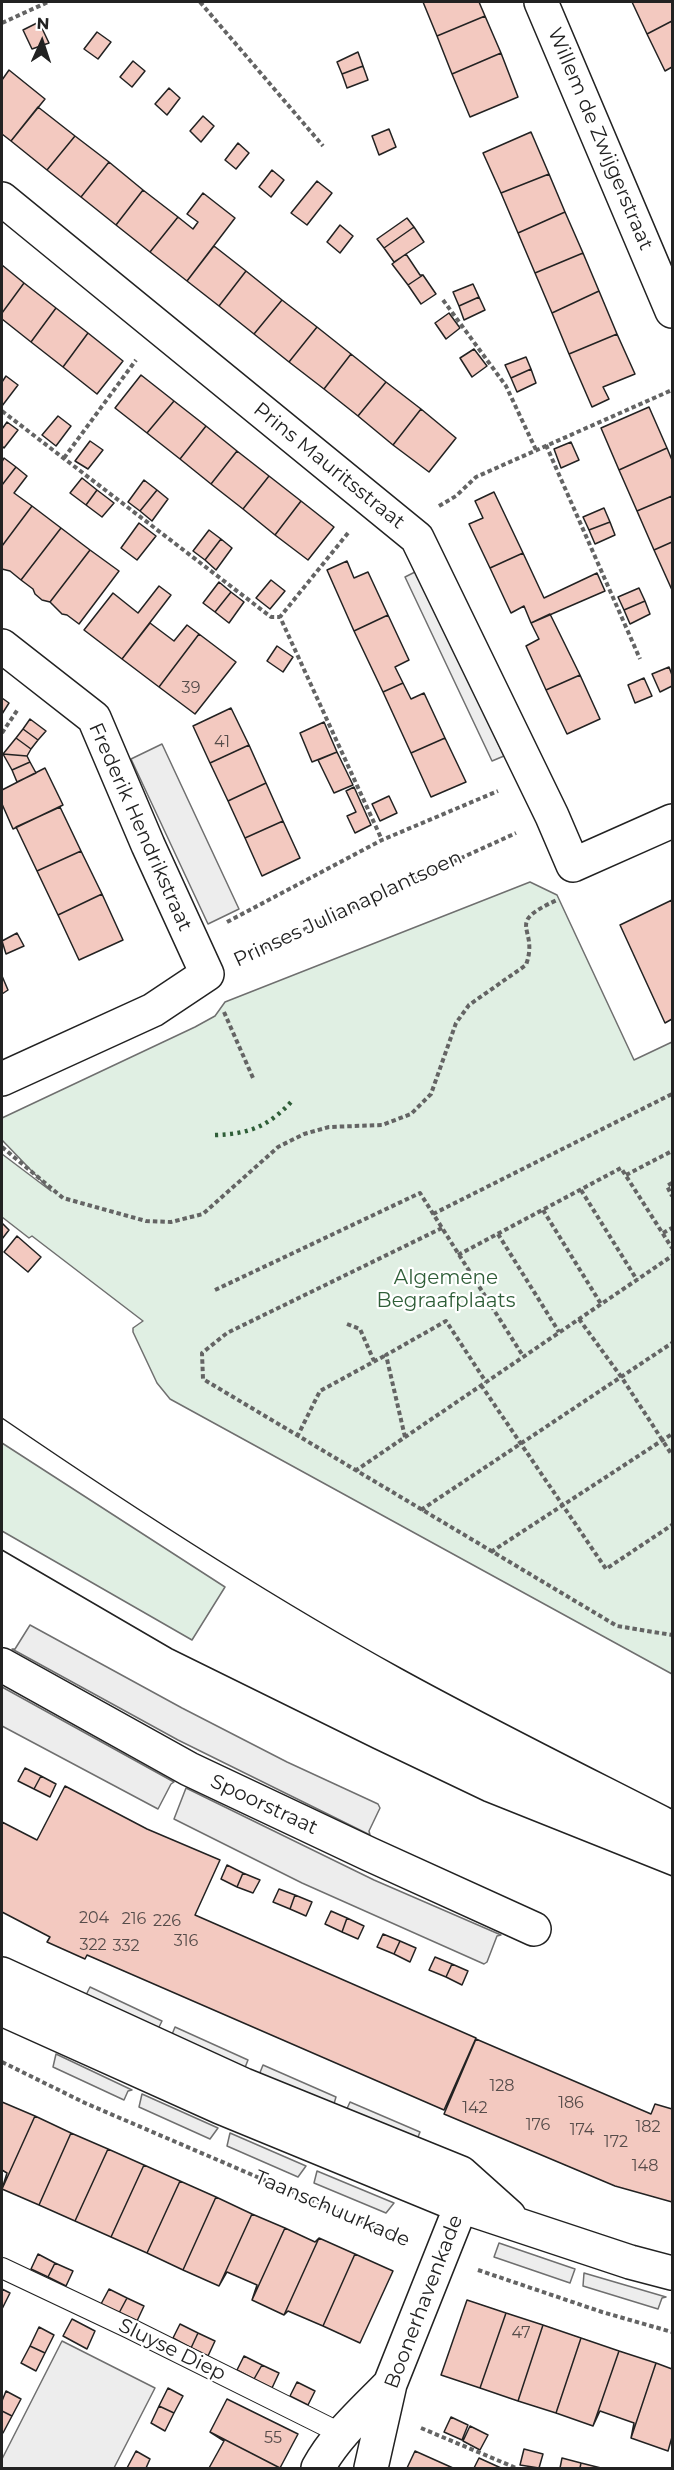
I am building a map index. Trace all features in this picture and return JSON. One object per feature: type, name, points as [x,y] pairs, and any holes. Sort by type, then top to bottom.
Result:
[{"type":"street","name":"Willem de Zwijgerstraat","points":[[541,2],[672,311]]},
{"type":"street","name":"Prins Mauritsstraat","points":[[2,199],[417,538],[552,816]]},
{"type":"street","name":"Frederik Hendrikstraat","points":[[2,646],[94,718],[148,845],[207,974]]},
{"type":"street","points":[[552,816],[573,865],[672,820]]},
{"type":"street","points":[[2,1078],[153,1010],[207,974]]},
{"type":"street","name":"Spoorstraat","points":[[2,1665],[189,1769],[534,1929]]},
{"type":"street","points":[[7,2000],[220,2108],[461,2206],[630,2262],[672,2273]]},
{"type":"street","points":[[7,2000],[244,2085],[461,2173],[519,2225]]},
{"type":"street","name":"Boonerhavenkade","points":[[370,2469],[387,2398],[461,2206]]},
{"type":"street","points":[[318,2469],[324,2456],[342,2434],[387,2398]]},
{"type":"lane","name":"Sluyse Diep","points":[[2,2268],[129,2328],[342,2434]]},
{"type":"path","points":[[2,23],[48,2]]},
{"type":"path","points":[[200,2],[323,146]]},
{"type":"path","points":[[443,300],[506,386],[536,450]]},
{"type":"path","points":[[63,458],[160,328]]},
{"type":"path","points":[[2,411],[271,617],[280,617]]},
{"type":"path","points":[[546,445],[640,659]]},
{"type":"path","points":[[191,940],[382,840],[532,776]]},
{"type":"path","name":"Prinses Julianaplantsoen","points":[[207,974],[552,816]]},
{"type":"path","points":[[2,1147],[63,1198],[146,1221],[171,1222],[203,1214],[278,1147],[304,1134],[329,1127],[382,1125],[411,1114],[431,1094],[456,1023],[469,1005],[526,964],[530,945],[526,926],[528,916],[534,910],[567,896],[573,865]]},
{"type":"path","points":[[207,974],[253,1078]]},
{"type":"path","points":[[433,1214],[672,1094]]},
{"type":"path","points":[[626,1175],[672,1151]]},
{"type":"path","points":[[458,1255],[621,1168],[672,1248]]},
{"type":"path","points":[[672,1183],[667,1186],[672,1196]]},
{"type":"path","points":[[580,1190],[637,1280]]},
{"type":"path","points":[[215,1290],[420,1192],[523,1356]]},
{"type":"path","points":[[543,1210],[601,1304]]},
{"type":"path","points":[[442,1228],[234,1329],[202,1353],[202,1379],[617,1626],[672,1635]]},
{"type":"path","points":[[663,1233],[672,1228]]},
{"type":"path","points":[[498,1234],[560,1332]]},
{"type":"path","points":[[355,1471],[672,1256]]},
{"type":"path","points":[[579,1319],[622,1378],[672,1455]]},
{"type":"path","points":[[297,1437],[320,1391],[446,1321],[486,1382]]},
{"type":"path","points":[[347,1324],[360,1329],[374,1361]]},
{"type":"path","points":[[421,1510],[522,1445],[672,1343]]},
{"type":"path","points":[[386,1355],[405,1437]]},
{"type":"path","points":[[481,1385],[606,1569],[672,1525]]},
{"type":"path","points":[[491,1552],[672,1434]]},
{"type":"path","name":"Taanschuurkade","points":[[2,2062],[85,2103],[478,2270],[602,2312],[672,2332]]},
{"type":"path","points":[[387,2398],[516,2469]]},
{"type":"green space","name":"Algemene Begraafplaats","points":[[530,882],[557,895],[634,1060],[672,1042],[672,1674],[170,1399],[157,1383],[133,1332],[133,1328],[143,1321],[32,1236],[29,1238],[2,1217],[2,1154],[51,1191],[2,1140],[2,1118],[195,1027],[215,1016],[225,1002]]},
{"type":"green space","points":[[2,1443],[225,1587],[192,1640],[2,1531]]},
{"type":"shaded area","points":[[417,571],[504,756],[492,761],[405,577]]},
{"type":"shaded area","points":[[162,744],[239,909],[208,924],[131,759]]},
{"type":"shaded area","points":[[30,1625],[182,1708],[287,1762],[378,1804],[380,1808],[369,1831],[370,1835],[178,1740],[12,1649],[15,1649]]},
{"type":"shaded area","points":[[2,1687],[174,1782],[158,1809],[2,1726]]},
{"type":"shaded area","points":[[186,1788],[374,1880],[501,1935],[497,1936],[487,1962],[484,1964],[302,1883],[174,1819]]},
{"type":"shaded area","points":[[90,1987],[162,2021],[157,2031],[85,1997]]},
{"type":"shaded area","points":[[175,2027],[248,2060],[244,2070],[171,2037]]},
{"type":"shaded area","points":[[56,2054],[132,2090],[128,2091],[124,2100],[53,2067]]},
{"type":"shaded area","points":[[263,2065],[336,2097],[333,2107],[259,2075]]},
{"type":"shaded area","points":[[142,2094],[218,2128],[210,2139],[139,2107]]},
{"type":"shaded area","points":[[350,2102],[420,2132],[416,2142],[345,2113]]},
{"type":"shaded area","points":[[230,2133],[306,2166],[298,2177],[227,2146]]},
{"type":"shaded area","points":[[317,2171],[394,2203],[386,2213],[314,2183]]},
{"type":"shaded area","points":[[499,2243],[575,2269],[570,2283],[494,2257]]},
{"type":"shaded area","points":[[584,2273],[666,2297],[662,2298],[658,2309],[583,2286]]},
{"type":"shaded area","points":[[62,2341],[155,2388],[114,2468],[2,2468],[2,2459]]},
{"type":"building","points":[[423,2],[479,2],[485,16],[437,36]]},
{"type":"building","points":[[632,2],[672,2],[672,21],[647,34]]},
{"type":"building","points":[[485,16],[501,53],[452,74],[437,36]]},
{"type":"building","points":[[672,21],[672,67],[665,71],[647,34]]},
{"type":"building","points":[[39,22],[49,43],[32,49],[23,30]]},
{"type":"building","points":[[97,32],[111,42],[98,59],[84,49]]},
{"type":"building","points":[[358,52],[363,66],[342,74],[337,62]]},
{"type":"building","points":[[501,53],[518,97],[470,117],[452,74]]},
{"type":"building","points":[[133,61],[145,71],[132,87],[120,77]]},
{"type":"building","points":[[363,66],[368,80],[347,88],[342,74]]},
{"type":"building","points":[[9,70],[45,99],[11,141],[2,134],[2,80]]},
{"type":"building","points":[[169,88],[180,98],[167,115],[155,104]]},
{"type":"building","points":[[38,107],[75,136],[47,170],[11,141]]},
{"type":"building","points":[[203,116],[214,126],[201,142],[190,131]]},
{"type":"building","points":[[389,129],[396,147],[379,155],[372,136]]},
{"type":"building","points":[[531,132],[549,174],[501,193],[483,153]]},
{"type":"building","points":[[75,136],[109,162],[81,197],[47,170]]},
{"type":"building","points":[[238,143],[249,153],[236,169],[225,160]]},
{"type":"building","points":[[109,162],[143,190],[116,225],[81,197]]},
{"type":"building","points":[[272,170],[284,180],[271,197],[259,187]]},
{"type":"building","points":[[549,174],[565,212],[518,233],[501,193]]},
{"type":"building","points":[[317,181],[332,193],[307,225],[291,213]]},
{"type":"building","points":[[143,190],[178,217],[150,252],[116,225]]},
{"type":"building","points":[[203,193],[235,218],[187,281],[150,252],[178,217],[193,229],[198,222],[187,214]]},
{"type":"building","points":[[565,212],[583,253],[535,273],[518,233]]},
{"type":"building","points":[[407,218],[414,227],[384,248],[377,239]]},
{"type":"building","points":[[340,225],[353,236],[340,253],[327,242]]},
{"type":"building","points":[[414,227],[424,242],[394,262],[384,248]]},
{"type":"building","points":[[214,246],[246,271],[219,306],[187,281]]},
{"type":"building","points":[[583,253],[599,291],[552,313],[535,273]]},
{"type":"building","points":[[406,254],[420,275],[423,275],[408,285],[392,264]]},
{"type":"building","points":[[2,265],[24,283],[2,313]]},
{"type":"building","points":[[246,271],[282,300],[254,334],[219,306]]},
{"type":"building","points":[[423,275],[436,294],[421,304],[408,285]]},
{"type":"building","points":[[24,283],[56,308],[31,342],[2,319],[2,313]]},
{"type":"building","points":[[473,284],[479,297],[459,306],[453,292]]},
{"type":"building","points":[[599,291],[617,334],[569,354],[552,313]]},
{"type":"building","points":[[479,297],[485,310],[464,320],[459,306]]},
{"type":"building","points":[[282,300],[317,327],[289,362],[254,334]]},
{"type":"building","points":[[56,308],[88,333],[63,367],[31,342]]},
{"type":"building","points":[[449,313],[460,328],[446,339],[435,323]]},
{"type":"building","points":[[317,327],[351,354],[324,389],[289,362]]},
{"type":"building","points":[[88,333],[123,361],[97,394],[63,367]]},
{"type":"building","points":[[617,334],[635,374],[603,387],[609,399],[592,407],[569,354]]},
{"type":"building","points":[[474,349],[487,366],[472,377],[460,358]]},
{"type":"building","points":[[351,354],[386,382],[358,416],[324,389]]},
{"type":"building","points":[[526,357],[531,369],[511,378],[505,365]]},
{"type":"building","points":[[531,369],[536,383],[517,392],[511,378]]},
{"type":"building","points":[[141,375],[174,401],[147,433],[115,408]]},
{"type":"building","points":[[6,376],[18,385],[2,406],[2,382]]},
{"type":"building","points":[[386,382],[421,409],[393,445],[358,416]]},
{"type":"building","points":[[174,401],[206,426],[180,459],[147,433]]},
{"type":"building","points":[[649,407],[667,448],[619,470],[601,428]]},
{"type":"building","points":[[421,409],[456,438],[429,472],[393,445]]},
{"type":"building","points":[[58,416],[71,426],[56,446],[42,435]]},
{"type":"building","points":[[7,422],[18,430],[4,448],[2,429]]},
{"type":"building","points":[[206,426],[237,451],[211,484],[180,459]]},
{"type":"building","points":[[90,441],[103,450],[88,469],[75,461]]},
{"type":"building","points":[[571,442],[579,460],[561,468],[554,449]]},
{"type":"building","points":[[667,448],[672,460],[672,496],[637,511],[619,470]]},
{"type":"building","points":[[237,451],[269,476],[243,509],[211,484]]},
{"type":"building","points":[[4,458],[16,467],[2,485],[2,462]]},
{"type":"building","points":[[16,467],[27,476],[14,493],[32,506],[2,546],[2,485]]},
{"type":"building","points":[[269,476],[301,501],[275,535],[243,509]]},
{"type":"building","points":[[82,478],[97,490],[86,505],[70,493]]},
{"type":"building","points":[[144,480],[157,490],[140,511],[128,502]]},
{"type":"building","points":[[97,490],[114,503],[102,517],[86,505]]},
{"type":"building","points":[[157,490],[168,499],[152,521],[140,511]]},
{"type":"building","points":[[494,492],[523,553],[490,568],[469,524],[483,518],[475,501]]},
{"type":"building","points":[[672,496],[672,542],[654,550],[637,511]]},
{"type":"building","points":[[301,501],[334,527],[308,560],[275,535]]},
{"type":"building","points":[[32,506],[61,528],[21,580],[10,571],[2,569],[2,546]]},
{"type":"building","points":[[604,508],[610,522],[589,530],[583,517]]},
{"type":"building","points":[[610,522],[615,535],[595,544],[589,530]]},
{"type":"building","points":[[139,523],[156,536],[137,560],[121,548]]},
{"type":"building","points":[[61,528],[90,550],[50,602],[42,600],[21,580]]},
{"type":"building","points":[[209,530],[221,539],[205,560],[193,551]]},
{"type":"building","points":[[221,539],[232,548],[216,570],[205,560]]},
{"type":"building","points":[[672,542],[672,590],[654,550]]},
{"type":"building","points":[[90,550],[119,571],[79,624],[62,614],[50,602]]},
{"type":"building","points":[[523,553],[544,598],[597,573],[605,591],[531,623],[524,606],[511,613],[490,568]]},
{"type":"building","points":[[347,561],[354,578],[368,572],[388,615],[354,631],[327,570]]},
{"type":"building","points":[[271,580],[285,591],[270,609],[256,598]]},
{"type":"building","points":[[219,582],[231,592],[215,612],[203,603]]},
{"type":"building","points":[[159,586],[171,595],[122,659],[84,630],[113,593],[138,613]]},
{"type":"building","points":[[639,588],[645,601],[624,610],[618,597]]},
{"type":"building","points":[[231,592],[244,602],[229,623],[215,612]]},
{"type":"building","points":[[645,601],[650,614],[630,624],[624,610]]},
{"type":"building","points":[[550,614],[580,675],[546,690],[526,646],[539,639],[531,623]]},
{"type":"building","points":[[388,615],[409,660],[395,667],[403,683],[383,692],[354,631]]},
{"type":"building","points":[[150,623],[174,641],[187,625],[199,634],[159,687],[122,659]]},
{"type":"building","points":[[199,634],[236,662],[195,714],[159,687]]},
{"type":"building","points":[[277,646],[293,657],[283,672],[267,661]]},
{"type":"building","points":[[669,667],[672,686],[660,692],[652,674]]},
{"type":"building","points":[[580,675],[600,719],[567,734],[546,690]]},
{"type":"building","points":[[644,678],[652,696],[635,703],[628,685]]},
{"type":"building","points":[[403,683],[411,699],[424,693],[445,738],[411,753],[383,692]]},
{"type":"building","points":[[2,698],[9,703],[2,714]]},
{"type":"building","points":[[231,708],[249,745],[210,763],[193,726]]},
{"type":"building","points":[[30,719],[46,731],[38,740],[23,729]]},
{"type":"building","points":[[324,722],[337,752],[312,762],[300,733]]},
{"type":"building","points":[[23,729],[38,740],[31,749],[16,738]]},
{"type":"building","points":[[16,738],[31,749],[27,756],[3,754]]},
{"type":"building","points":[[445,738],[466,782],[431,797],[411,753]]},
{"type":"building","points":[[249,745],[266,783],[228,801],[210,763]]},
{"type":"building","points":[[337,752],[353,785],[334,793],[318,760]]},
{"type":"building","points":[[3,754],[27,756],[30,762],[12,770]]},
{"type":"building","points":[[30,762],[36,773],[17,782],[12,770]]},
{"type":"building","points":[[45,768],[63,805],[13,829],[2,804],[2,790]]},
{"type":"building","points":[[266,783],[283,821],[245,838],[228,801]]},
{"type":"building","points":[[354,787],[371,825],[355,833],[347,816],[356,812],[346,791]]},
{"type":"building","points":[[389,796],[397,813],[380,821],[372,804]]},
{"type":"building","points":[[60,807],[81,851],[37,871],[16,827]]},
{"type":"building","points":[[283,821],[300,858],[262,876],[245,838]]},
{"type":"building","points":[[81,851],[102,894],[58,915],[37,871]]},
{"type":"building","points":[[102,894],[123,940],[79,960],[58,915]]},
{"type":"building","points":[[672,900],[672,1019],[665,1023],[620,925]]},
{"type":"building","points":[[17,933],[24,946],[6,954],[2,941]]},
{"type":"building","points":[[2,976],[8,990],[2,994]]},
{"type":"building","points":[[2,1223],[9,1230],[2,1239]]},
{"type":"building","points":[[17,1236],[41,1257],[28,1272],[4,1252]]},
{"type":"building","points":[[25,1768],[41,1776],[34,1789],[18,1781]]},
{"type":"building","points":[[41,1776],[56,1784],[50,1797],[34,1789]]},
{"type":"building","points":[[65,1786],[147,1829],[220,1860],[195,1915],[476,2038],[444,2110],[87,1955],[85,1959],[47,1942],[50,1937],[2,1912],[2,1822],[37,1840]]},
{"type":"building","points":[[227,1865],[243,1873],[237,1887],[221,1879]]},
{"type":"building","points":[[243,1873],[260,1880],[253,1893],[237,1887]]},
{"type":"building","points":[[279,1889],[295,1895],[290,1909],[273,1902]]},
{"type":"building","points":[[295,1895],[312,1902],[306,1916],[290,1909]]},
{"type":"building","points":[[331,1911],[347,1918],[342,1932],[325,1924]]},
{"type":"building","points":[[347,1918],[364,1926],[358,1939],[342,1932]]},
{"type":"building","points":[[383,1934],[400,1941],[394,1954],[377,1947]]},
{"type":"building","points":[[400,1941],[416,1948],[410,1962],[394,1954]]},
{"type":"building","points":[[435,1957],[452,1964],[446,1977],[429,1970]]},
{"type":"building","points":[[452,1964],[468,1971],[462,1985],[446,1977]]},
{"type":"building","points":[[476,2039],[651,2114],[655,2104],[672,2109],[672,2202],[615,2186],[444,2114]]},
{"type":"building","points":[[2,2102],[35,2116],[2,2189],[7,2173],[2,2170]]},
{"type":"building","points":[[35,2116],[71,2133],[39,2205],[2,2189]]},
{"type":"building","points":[[71,2133],[108,2149],[75,2221],[39,2205]]},
{"type":"building","points":[[108,2149],[144,2165],[111,2237],[75,2221]]},
{"type":"building","points":[[144,2165],[180,2181],[147,2253],[111,2237]]},
{"type":"building","points":[[180,2181],[216,2197],[183,2270],[147,2253]]},
{"type":"building","points":[[216,2197],[252,2214],[219,2286],[183,2270]]},
{"type":"building","points":[[252,2214],[285,2228],[252,2300],[257,2285],[227,2272],[219,2286]]},
{"type":"building","points":[[285,2228],[315,2242],[319,2238],[284,2315],[252,2300]]},
{"type":"building","points":[[319,2238],[355,2254],[323,2326],[288,2311],[284,2315]]},
{"type":"building","points":[[38,2254],[55,2263],[48,2277],[31,2269]]},
{"type":"building","points":[[355,2254],[393,2271],[360,2343],[323,2326]]},
{"type":"building","points":[[55,2263],[73,2271],[66,2286],[48,2277]]},
{"type":"building","points":[[2,2289],[10,2293],[2,2309]]},
{"type":"building","points":[[109,2289],[127,2298],[119,2313],[101,2304]]},
{"type":"building","points":[[127,2298],[144,2306],[137,2321],[119,2313]]},
{"type":"building","points":[[467,2300],[506,2313],[480,2388],[441,2375]]},
{"type":"building","points":[[506,2313],[543,2325],[518,2401],[480,2388]]},
{"type":"building","points":[[72,2319],[95,2331],[87,2349],[63,2336]]},
{"type":"building","points":[[180,2324],[198,2333],[191,2348],[173,2338]]},
{"type":"building","points":[[543,2325],[581,2338],[556,2413],[518,2401]]},
{"type":"building","points":[[39,2327],[54,2335],[45,2353],[30,2346]]},
{"type":"building","points":[[198,2333],[215,2341],[208,2356],[191,2348]]},
{"type":"building","points":[[581,2338],[619,2351],[593,2426],[556,2413]]},
{"type":"building","points":[[30,2346],[45,2353],[36,2371],[21,2363]]},
{"type":"building","points":[[619,2351],[656,2363],[631,2438],[634,2423],[600,2411],[593,2426]]},
{"type":"building","points":[[244,2356],[262,2365],[254,2379],[237,2370]]},
{"type":"building","points":[[656,2363],[672,2369],[672,2437],[668,2451],[631,2438]]},
{"type":"building","points":[[262,2365],[279,2373],[272,2388],[254,2379]]},
{"type":"building","points":[[297,2382],[315,2391],[308,2405],[290,2396]]},
{"type":"building","points":[[168,2388],[183,2396],[174,2413],[159,2406]]},
{"type":"building","points":[[6,2391],[21,2399],[12,2416],[2,2411],[2,2401]]},
{"type":"building","points":[[227,2399],[298,2434],[280,2468],[210,2432]]},
{"type":"building","points":[[159,2406],[174,2413],[165,2431],[151,2423]]},
{"type":"building","points":[[2,2411],[12,2416],[3,2433],[2,2433]]},
{"type":"building","points":[[451,2417],[468,2425],[462,2440],[444,2432]]},
{"type":"building","points":[[470,2426],[488,2435],[480,2450],[463,2441]]},
{"type":"building","points":[[210,2432],[280,2468],[209,2468],[224,2441]]},
{"type":"building","points":[[524,2449],[543,2454],[539,2468],[520,2465]]},
{"type":"building","points":[[136,2451],[150,2459],[146,2468],[127,2468]]},
{"type":"building","points":[[415,2451],[453,2468],[407,2468]]},
{"type":"building","points":[[479,2458],[501,2468],[474,2468]]},
{"type":"building","points":[[562,2458],[581,2463],[580,2468],[560,2468]]},
{"type":"building","points":[[581,2463],[601,2468],[580,2468]]},
{"type":"tram line","points":[[2,1418],[199,1548],[351,1640],[469,1705],[672,1809]]},
{"type":"tram line","points":[[2,1550],[172,1649],[373,1748],[484,1801],[672,1876]]},
{"type":"hedge","points":[[215,1135],[239,1133],[258,1127],[276,1116],[293,1100]]}]
